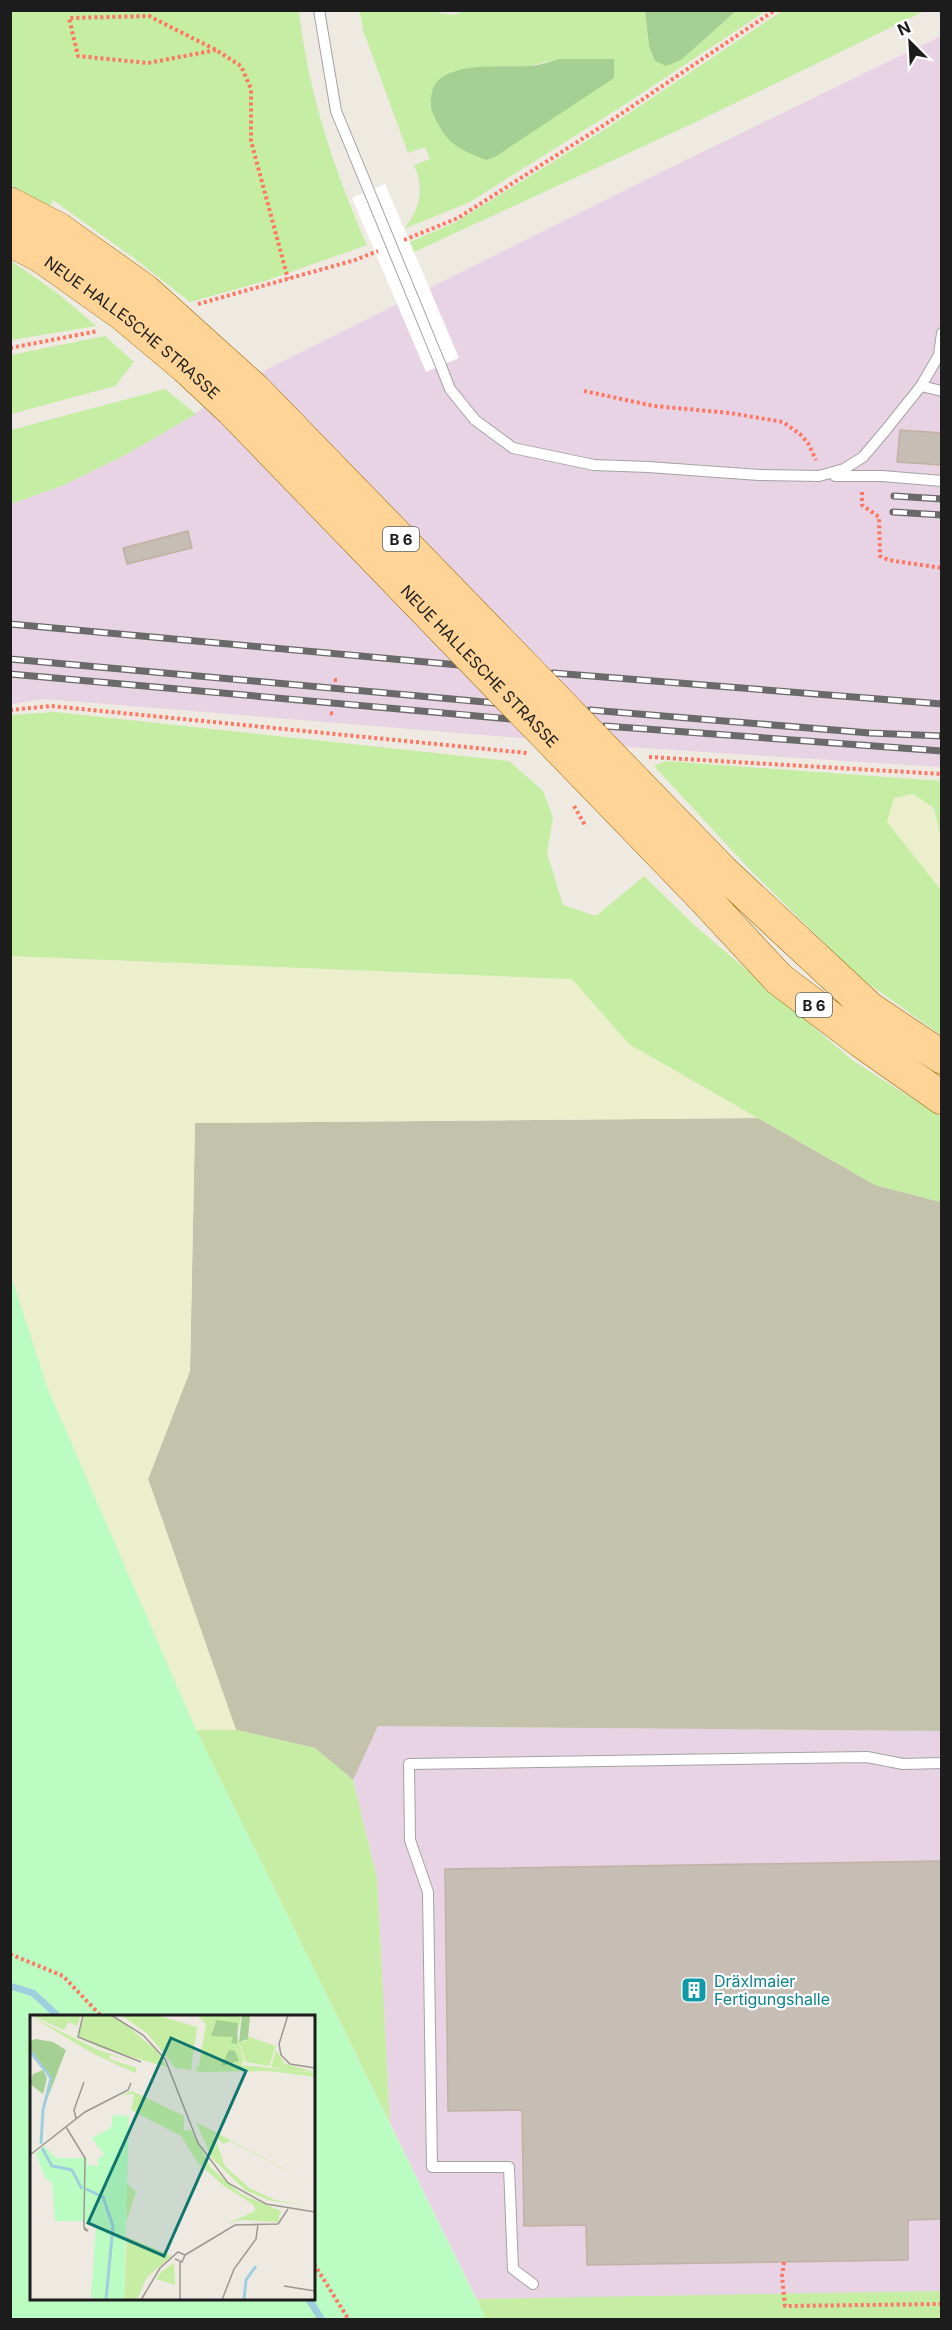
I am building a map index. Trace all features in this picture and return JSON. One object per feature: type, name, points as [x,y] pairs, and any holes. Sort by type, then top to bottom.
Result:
[{"type":"main road","name":"NEUE HALLESCHE STRASSE","points":[[10,204],[50,243],[144,290],[255,390],[712,884],[779,979],[942,1098]]},
{"type":"main road","name":"NEUE HALLESCHE STRASSE","points":[[10,240],[50,243]]},
{"type":"main road","name":"NEUE HALLESCHE STRASSE","points":[[712,884],[870,1009],[942,1057]]},
{"type":"lane","points":[[319,10],[336,111],[450,388],[475,420],[513,448],[594,465],[759,475],[862,476],[942,481]]},
{"type":"lane","points":[[819,476],[844,469],[863,457],[921,386],[940,354],[942,333]]},
{"type":"lane","points":[[921,386],[942,391]]},
{"type":"lane","points":[[533,2284],[513,2269],[509,2167],[432,2166],[428,1892],[410,1840],[409,1764],[867,1757],[903,1764],[942,1763]]},
{"type":"path","points":[[396,243],[458,218],[615,118],[775,10]]},
{"type":"path","points":[[216,50],[148,63],[78,56],[69,18],[149,16],[216,50],[241,66],[251,89],[251,141],[288,279]]},
{"type":"path","points":[[197,304],[355,260],[386,248]]},
{"type":"path","points":[[10,348],[104,329]]},
{"type":"path","points":[[584,391],[654,406],[730,413],[783,422],[801,434],[808,443],[816,458],[819,476]]},
{"type":"path","points":[[862,476],[862,506],[879,517],[880,556],[888,560],[942,568]]},
{"type":"path","points":[[10,710],[51,706],[535,753]]},
{"type":"path","points":[[645,756],[942,774]]},
{"type":"path","points":[[10,1954],[63,1976],[100,2015]]},
{"type":"path","points":[[783,2262],[785,2306],[942,2304]]},
{"type":"path","points":[[315,2266],[349,2319]]},
{"type":"shaded area","points":[[941,36],[941,767],[642,748],[45,699],[11,704],[11,504],[64,485],[127,454],[271,367],[651,177]]},
{"type":"shaded area","points":[[913,794],[934,808],[941,838],[941,890],[887,822],[894,798]]},
{"type":"shaded area","points":[[10,956],[572,979],[629,1044],[758,1118],[195,1123],[190,1371],[148,1479],[236,1730],[196,1730],[47,1387],[11,1272]]},
{"type":"shaded area","points":[[758,1118],[875,1185],[941,1202],[941,1731],[378,1726],[353,1780],[315,1748],[236,1730],[148,1479],[190,1371],[195,1123]]},
{"type":"shaded area","points":[[377,1726],[941,1731],[941,2297],[477,2299],[390,2123],[377,1878],[353,1780]]},
{"type":"green space","points":[[465,10],[645,11],[649,46],[681,60],[736,11],[766,11],[624,105],[470,202],[404,229],[414,214],[419,198],[419,182],[414,165],[430,159],[425,147],[408,153],[363,30],[360,11],[428,11],[455,15]],"holes":[[[559,59],[430,106],[433,89],[453,71],[496,66],[529,66]]]},
{"type":"green space","points":[[645,10],[736,11],[681,60],[666,66],[655,61],[649,46]]},
{"type":"green space","points":[[10,11],[299,11],[309,71],[324,130],[367,245],[268,280],[190,302],[53,200],[50,206],[11,185]]},
{"type":"green space","points":[[782,11],[925,11],[696,122],[414,252],[410,242],[456,222],[532,175],[607,128]]},
{"type":"green space","points":[[559,59],[614,59],[614,78],[495,157],[486,160],[454,144],[443,132],[433,114],[432,92],[437,81],[447,74],[474,67],[532,66]]},
{"type":"green space","points":[[11,261],[56,292],[96,326],[11,340]]},
{"type":"green space","points":[[105,336],[134,362],[115,386],[11,414],[11,355]]},
{"type":"green space","points":[[165,389],[196,414],[127,454],[64,485],[11,504],[11,430]]},
{"type":"green space","points":[[55,712],[509,761],[543,791],[553,818],[547,853],[563,905],[596,916],[644,876],[694,925],[852,1060],[941,1117],[941,1202],[875,1185],[629,1044],[572,979],[11,956],[10,715]]},
{"type":"green space","points":[[665,761],[941,781],[941,838],[934,808],[913,794],[894,798],[887,822],[941,890],[941,1035],[859,977],[753,873],[654,766]]},
{"type":"green space","points":[[10,1272],[47,1387],[196,1730],[486,2319],[11,2319]]},
{"type":"green space","points":[[196,1730],[236,1730],[315,1748],[353,1780],[377,1878],[390,2123]]},
{"type":"green space","points":[[941,2291],[941,2320],[486,2320],[477,2299]]},
{"type":"pier","points":[[385,184],[459,358],[426,372],[352,198]]},
{"type":"building","points":[[900,430],[942,433],[942,465],[897,462]]},
{"type":"building","points":[[188,531],[192,548],[127,564],[123,548]]},
{"type":"building","name":"Dräxlmaier Fertigungshalle","points":[[942,1861],[942,2219],[908,2220],[908,2260],[587,2265],[586,2225],[524,2226],[522,2110],[448,2111],[445,1869]]},
{"type":"waterway","points":[[10,1986],[33,1993],[57,2015]]},
{"type":"waterway","points":[[309,2300],[322,2320]]},
{"type":"railway","points":[[894,496],[942,499]]},
{"type":"railway","points":[[893,512],[942,515]]},
{"type":"railway","points":[[10,624],[459,665]]},
{"type":"railway","points":[[10,659],[496,703]]},
{"type":"railway","points":[[553,673],[942,704]]},
{"type":"railway","points":[[10,674],[511,719]]},
{"type":"railway","points":[[590,710],[870,733],[942,736]]},
{"type":"railway","points":[[605,726],[942,751]]},
{"type":"place","name":"Dräxlmaier Fertigungshalle","points":[[694,1990]]}]
